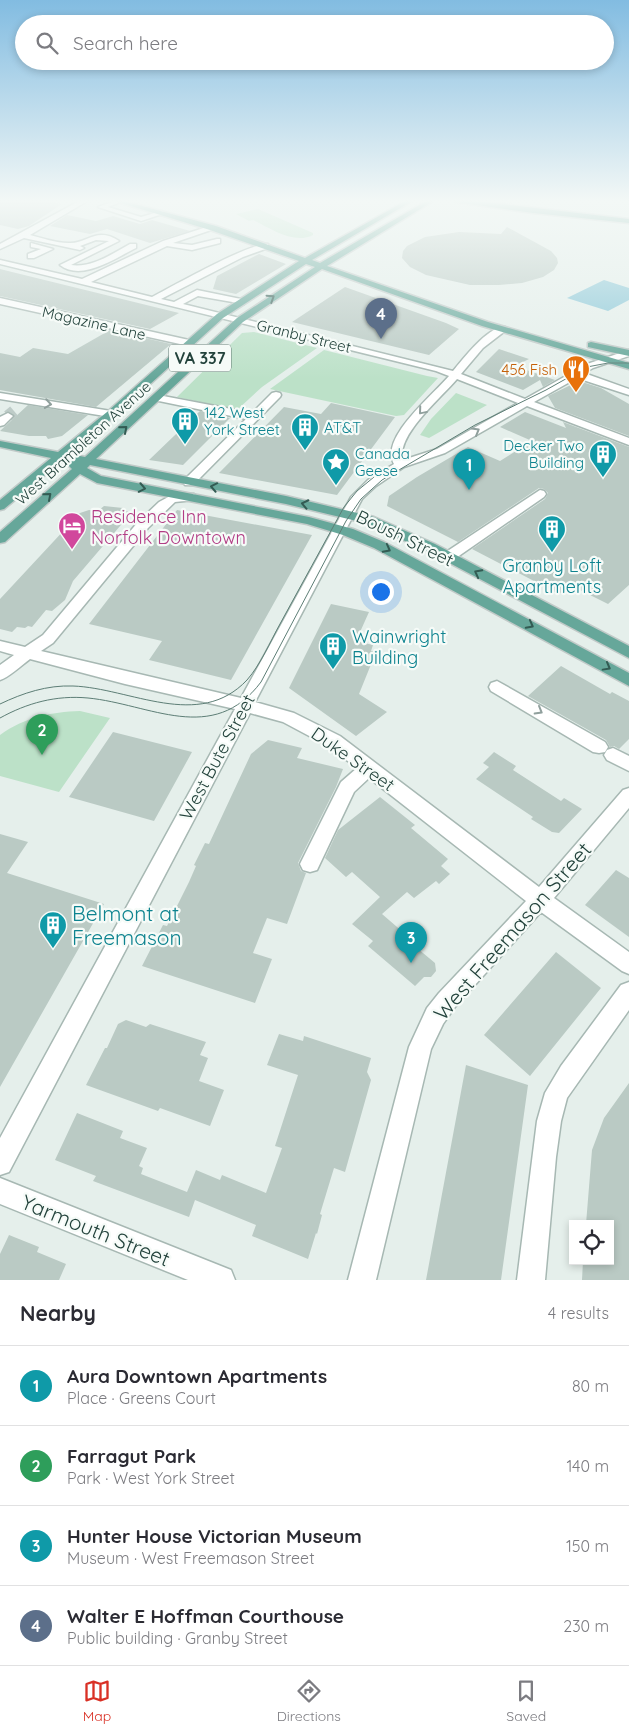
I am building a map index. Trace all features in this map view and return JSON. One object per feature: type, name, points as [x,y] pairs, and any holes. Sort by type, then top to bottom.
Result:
[{"type":"main road","points":[[302,260],[502,329],[629,366]]},
{"type":"main road","name":"West Brambleton Avenue","points":[[0,539],[158,398],[240,320],[332,260]]},
{"type":"main road","name":"West Brambleton Avenue","points":[[0,506],[111,414],[220,316],[305,261]]},
{"type":"main road","points":[[538,338],[629,353]]},
{"type":"main road","name":"Boush Street","points":[[0,444],[60,456],[83,465],[190,482],[348,514],[383,526],[448,557],[629,653]]},
{"type":"main road","name":"Boush Street","points":[[83,465],[97,479],[289,517],[339,529],[379,545],[629,680]]},
{"type":"street","points":[[18,266],[32,260]]},
{"type":"street","points":[[73,260],[64,264],[74,268],[86,267],[102,260]]},
{"type":"street","points":[[83,282],[131,260]]},
{"type":"street","points":[[154,300],[231,260]]},
{"type":"street","name":"Granby Street","points":[[0,262],[439,369],[629,442]]},
{"type":"street","points":[[174,304],[197,292],[242,302]]},
{"type":"street","name":"Magazine Lane","points":[[0,301],[189,343]]},
{"type":"street","points":[[400,465],[396,455],[399,442],[419,415],[486,341],[502,329]]},
{"type":"street","points":[[598,356],[629,343]]},
{"type":"street","name":"West Bute Street","points":[[0,1162],[357,498],[366,488],[400,465],[441,451],[594,364],[629,353]]},
{"type":"street","points":[[576,374],[629,392]]},
{"type":"street","points":[[190,482],[276,395]]},
{"type":"street","points":[[0,396],[111,414]]},
{"type":"street","points":[[158,398],[254,417]]},
{"type":"street","points":[[8,417],[28,400]]},
{"type":"street","points":[[448,557],[540,494]]},
{"type":"street","points":[[0,675],[6,668],[48,639],[143,525],[168,501],[190,497]]},
{"type":"street","name":"Duke Street","points":[[0,646],[125,678],[203,694],[288,717],[310,727],[334,741],[540,900],[629,964]]},
{"type":"street","points":[[496,687],[629,764]]},
{"type":"street","points":[[310,864],[347,787],[368,768]]},
{"type":"street","name":"West Freemason Street","points":[[362,1280],[420,1047],[435,1016],[447,1000],[540,900],[628,797]]},
{"type":"street","points":[[531,1280],[549,1121],[557,1094],[569,1074],[629,992]]},
{"type":"street","name":"Yarmouth Street","points":[[0,1192],[221,1280]]},
{"type":"green space","points":[[254,332],[317,348],[262,387],[237,410],[177,397],[242,333]]},
{"type":"green space","points":[[324,350],[438,378],[404,415],[396,416],[270,389]]},
{"type":"green space","points":[[456,393],[487,405],[429,438],[420,435],[431,419]]},
{"type":"green space","points":[[80,711],[110,718],[59,792],[0,776],[0,735],[19,724],[38,717]]},
{"type":"water","points":[[604,280],[629,288],[629,300],[608,311],[567,298]]},
{"type":"building","points":[[248,260],[274,260],[286,264],[236,294],[213,289],[217,276]]},
{"type":"building","points":[[404,260],[557,260],[558,263],[554,270],[543,277],[522,283],[499,285],[470,285],[426,275],[410,267]]},
{"type":"building","points":[[0,269],[179,313],[150,329],[0,296]]},
{"type":"building","points":[[345,287],[459,329],[429,355],[292,322]]},
{"type":"building","points":[[110,330],[171,344],[96,407],[0,390],[0,353],[20,357],[33,348],[68,354]]},
{"type":"building","points":[[499,349],[529,359],[515,366],[555,380],[543,387],[540,380],[523,390],[476,372]]},
{"type":"building","points":[[579,381],[601,388],[629,404],[629,436],[555,408],[548,396]]},
{"type":"building","name":"AT&T","points":[[331,403],[395,417],[337,495],[219,473],[284,407],[321,414]]},
{"type":"building","points":[[28,405],[88,415],[62,436],[48,439],[46,436],[29,436],[0,431]]},
{"type":"building","name":"142 West York Street","points":[[200,411],[230,418],[183,465],[149,460]]},
{"type":"building","points":[[525,412],[566,428],[563,422],[629,447],[629,585],[608,604],[570,585],[559,594],[472,549],[545,499],[548,493],[544,489],[539,488],[458,542],[387,506],[389,496],[468,447],[500,461],[532,441],[500,427]]},
{"type":"building","name":"Residence Inn Norfolk Downtown","points":[[104,506],[123,508],[122,510],[132,512],[73,581],[65,600],[52,611],[46,610],[32,627],[17,627],[12,632],[0,629],[0,599],[80,513],[89,510],[98,511]]},
{"type":"building","points":[[177,510],[312,535],[231,680],[149,660],[162,641],[89,624]]},
{"type":"building","name":"Wainwright Building","points":[[331,604],[369,612],[356,641],[373,645],[371,651],[376,652],[359,694],[387,712],[356,736],[289,688]]},
{"type":"building","points":[[561,666],[610,694],[612,692],[629,701],[629,739],[619,749],[614,746],[610,747],[606,740],[528,696]]},
{"type":"building","points":[[113,732],[192,752],[154,821],[69,797]]},
{"type":"building","points":[[268,740],[302,748],[297,758],[343,769],[298,863],[301,871],[306,873],[287,924],[267,918],[253,953],[272,959],[255,1003],[142,966],[163,925],[167,926],[189,882],[196,866],[194,865],[205,843],[209,844],[251,754]]},
{"type":"building","points":[[494,752],[516,766],[513,770],[561,801],[564,798],[582,809],[559,833],[552,832],[531,819],[533,817],[476,779],[489,767],[483,763]]},
{"type":"building","points":[[380,797],[415,825],[411,828],[448,859],[441,866],[450,874],[439,884],[436,881],[414,898],[407,892],[382,914],[411,939],[411,943],[435,963],[436,971],[431,977],[424,977],[415,986],[368,946],[373,941],[352,924],[380,897],[352,872],[346,877],[325,858],[338,830]]},
{"type":"building","name":"Belmont at Freemason","points":[[0,834],[28,842],[7,873],[104,904],[0,1087]]},
{"type":"building","points":[[616,870],[629,878],[629,937],[585,905]]},
{"type":"building","points":[[556,952],[601,988],[530,1076],[484,1035]]},
{"type":"building","points":[[126,1020],[146,1027],[150,1024],[206,1042],[200,1055],[208,1058],[199,1081],[224,1090],[210,1126],[160,1108],[158,1111],[86,1085],[118,1024]]},
{"type":"building","points":[[279,1034],[303,1041],[304,1036],[371,1058],[367,1072],[371,1080],[345,1172],[334,1168],[320,1214],[322,1215],[317,1234],[308,1259],[252,1236],[256,1225],[195,1200],[189,1217],[93,1181],[96,1176],[55,1160],[77,1113],[123,1131],[120,1138],[147,1148],[139,1166],[143,1168],[141,1174],[187,1192],[196,1170],[220,1180],[222,1175],[266,1193],[282,1148],[275,1146],[298,1075],[267,1065]]},
{"type":"building","points":[[466,1065],[528,1085],[501,1280],[426,1280]]},
{"type":"building","points":[[629,1083],[629,1280],[582,1280],[583,1265],[614,1265],[614,1220],[586,1220],[592,1150],[604,1118]]},
{"type":"building","points":[[9,1235],[39,1247],[37,1252],[66,1264],[59,1280],[0,1280],[0,1254]]},
{"type":"tunnel","points":[[8,416],[14,411]]},
{"type":"tram line","points":[[0,718],[31,704],[53,699],[76,697],[180,716],[202,717],[222,712],[242,701],[261,682],[346,521],[361,499],[382,480],[475,425],[546,390],[587,367],[608,363],[629,363]]},
{"type":"tram line","points":[[0,704],[35,690],[63,686],[95,688],[163,703],[186,705],[208,703],[228,695],[247,680],[257,667],[344,507],[357,491],[374,477]]},
{"type":"place","name":"Walter E Hoffman Courthouse","points":[[381,339]]},
{"type":"place","name":"456 Fish","points":[[576,393]]},
{"type":"place","name":"142 West York Street","points":[[185,445]]},
{"type":"place","name":"AT&T","points":[[305,451]]},
{"type":"place","name":"Decker Two Building","points":[[603,478]]},
{"type":"place","name":"Canada Geese","points":[[336,486]]},
{"type":"place","name":"Aura Downtown Apartments","points":[[469,490]]},
{"type":"place","name":"Residence Inn Norfolk Downtown","points":[[72,550]]},
{"type":"place","name":"Granby Loft Apartments","points":[[552,553]]},
{"type":"place","name":"Wainwright Building","points":[[333,670]]},
{"type":"place","name":"Farragut Park","points":[[42,755]]},
{"type":"place","name":"Belmont at Freemason","points":[[53,949]]},
{"type":"place","name":"Hunter House Victorian Museum","points":[[411,963]]}]
